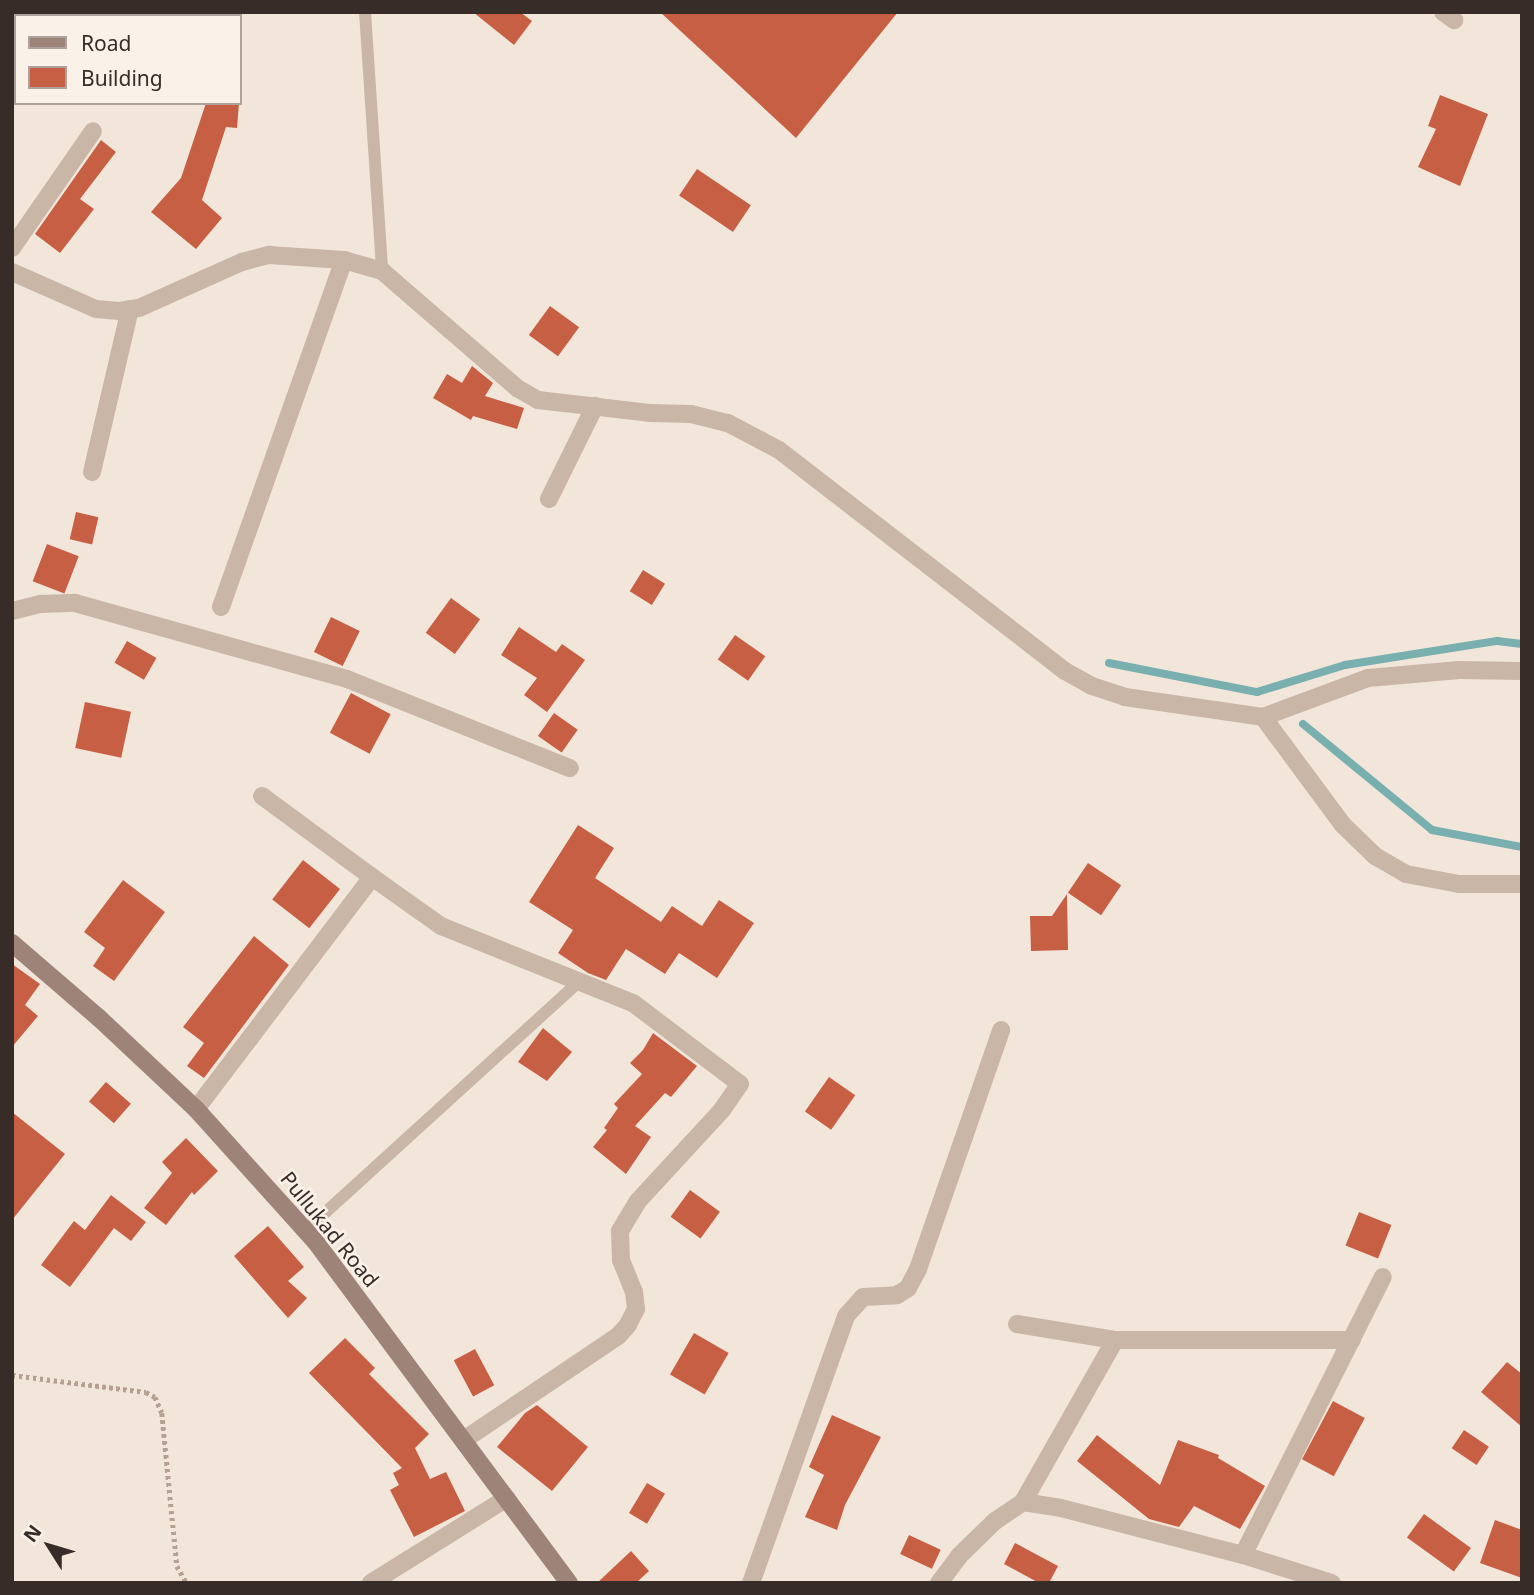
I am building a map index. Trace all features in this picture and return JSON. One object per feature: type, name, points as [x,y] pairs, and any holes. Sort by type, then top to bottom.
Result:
[{"type":"street","points":[[12,248],[93,131]]},
{"type":"street","points":[[12,272],[96,309],[130,309],[242,262],[268,255],[344,260],[382,271],[517,388],[538,400],[703,417],[728,423],[779,450],[1065,671],[1092,686],[1125,697],[1262,717],[1368,678],[1460,670],[1522,671]]},
{"type":"street","points":[[221,607],[344,260]]},
{"type":"street","points":[[92,472],[130,309]]},
{"type":"street","points":[[549,499],[595,406]]},
{"type":"street","points":[[12,611],[41,604],[75,603],[334,675],[570,768]]},
{"type":"street","points":[[1262,717],[1343,825],[1375,856],[1406,874],[1459,884],[1522,884]]},
{"type":"street","points":[[262,796],[441,926],[634,1003],[740,1084],[722,1110],[638,1201],[620,1231],[621,1261],[634,1292],[636,1309],[628,1325],[618,1336],[464,1440]]},
{"type":"street","points":[[196,1109],[372,877]]},
{"type":"street","name":"Pullukad Road","points":[[12,943],[99,1018],[196,1109],[305,1231],[569,1583]]},
{"type":"street","points":[[751,1583],[846,1316],[863,1297],[897,1295],[908,1288],[918,1269],[1001,1030]]},
{"type":"street","points":[[1243,1555],[1383,1277]]},
{"type":"street","points":[[1017,1324],[1115,1340],[1352,1340]]},
{"type":"street","points":[[939,1583],[958,1556],[995,1521],[1023,1502],[1115,1340]]},
{"type":"street","points":[[371,1583],[507,1498]]},
{"type":"street","points":[[1023,1502],[1061,1508],[1243,1555],[1332,1583]]},
{"type":"lane","points":[[365,12],[382,271]]},
{"type":"lane","points":[[305,1231],[579,982]]},
{"type":"path","points":[[12,1375],[146,1392],[155,1397],[162,1413],[177,1566],[187,1583]]},
{"type":"building","points":[[473,12],[520,12],[532,21],[514,45]]},
{"type":"building","points":[[660,12],[898,12],[796,138]]},
{"type":"building","points":[[1440,95],[1488,114],[1460,186],[1418,167],[1436,129],[1428,126]]},
{"type":"building","points":[[205,105],[239,105],[237,128],[226,127],[202,200],[222,218],[196,249],[151,212],[181,178]]},
{"type":"building","points":[[101,140],[116,152],[80,199],[94,209],[60,253],[35,234]]},
{"type":"building","points":[[697,169],[751,205],[733,232],[679,196]]},
{"type":"building","points":[[550,306],[579,327],[558,356],[529,335]]},
{"type":"building","points":[[472,366],[493,383],[485,396],[524,408],[517,429],[473,416],[471,420],[433,398],[447,374],[462,383]]},
{"type":"building","points":[[76,512],[98,517],[92,544],[70,539]]},
{"type":"building","points":[[47,544],[79,556],[64,594],[33,581]]},
{"type":"building","points":[[643,570],[665,584],[652,605],[630,591]]},
{"type":"building","points":[[451,598],[480,619],[455,654],[426,633]]},
{"type":"building","points":[[331,617],[360,631],[343,666],[314,652]]},
{"type":"building","points":[[519,627],[556,652],[562,644],[585,660],[547,712],[524,695],[537,678],[501,655]]},
{"type":"building","points":[[735,635],[765,656],[748,681],[718,660]]},
{"type":"building","points":[[127,641],[156,658],[144,680],[114,663]]},
{"type":"building","points":[[351,693],[391,714],[370,754],[330,733]]},
{"type":"building","points":[[85,702],[131,712],[121,758],[75,748]]},
{"type":"building","points":[[554,713],[578,730],[562,753],[538,736]]},
{"type":"building","points":[[578,825],[614,848],[595,878],[661,922],[672,906],[702,926],[719,900],[754,923],[717,978],[679,953],[665,974],[626,949],[606,980],[588,973],[558,953],[573,930],[529,902]]},
{"type":"building","points":[[303,860],[340,889],[309,928],[272,899]]},
{"type":"building","points":[[1088,863],[1121,885],[1101,915],[1068,893]]},
{"type":"building","points":[[123,880],[165,912],[114,981],[93,966],[105,948],[84,932]]},
{"type":"building","points":[[1067,894],[1068,950],[1031,951],[1030,916],[1052,916]]},
{"type":"building","points":[[254,936],[289,965],[204,1078],[187,1066],[204,1043],[183,1027]]},
{"type":"building","points":[[12,964],[40,984],[25,1005],[38,1016],[12,1047]]},
{"type":"building","points":[[543,1028],[572,1052],[547,1081],[518,1062]]},
{"type":"building","points":[[653,1033],[697,1066],[671,1097],[665,1093],[635,1126],[651,1137],[626,1174],[593,1147],[607,1130],[604,1128],[618,1108],[614,1104],[642,1074],[630,1063],[643,1050]]},
{"type":"building","points":[[829,1077],[855,1095],[831,1130],[805,1111]]},
{"type":"building","points":[[106,1082],[131,1104],[114,1123],[89,1102]]},
{"type":"building","points":[[12,1112],[65,1154],[12,1220]]},
{"type":"building","points":[[186,1138],[218,1171],[194,1195],[192,1192],[166,1225],[144,1208],[172,1173],[162,1162]]},
{"type":"building","points":[[690,1190],[720,1212],[701,1238],[671,1217]]},
{"type":"building","points":[[111,1195],[146,1222],[131,1241],[114,1228],[70,1287],[41,1265],[74,1221],[85,1230]]},
{"type":"building","points":[[1359,1212],[1391,1225],[1378,1258],[1346,1245]]},
{"type":"building","points":[[268,1226],[304,1267],[288,1281],[307,1298],[288,1318],[234,1256]]},
{"type":"building","points":[[694,1333],[729,1353],[705,1395],[670,1375]]},
{"type":"building","points":[[345,1338],[375,1368],[369,1374],[429,1434],[415,1448],[430,1479],[446,1472],[465,1511],[414,1537],[390,1490],[399,1485],[393,1473],[402,1468],[309,1373]]},
{"type":"building","points":[[475,1349],[494,1385],[473,1396],[454,1360]]},
{"type":"building","points":[[1507,1362],[1522,1374],[1522,1427],[1481,1392]]},
{"type":"building","points":[[1333,1401],[1365,1418],[1334,1476],[1302,1459]]},
{"type":"building","points":[[537,1405],[588,1447],[552,1491],[497,1447],[525,1413]]},
{"type":"building","points":[[832,1415],[881,1437],[845,1505],[837,1530],[805,1517],[824,1475],[809,1467]]},
{"type":"building","points":[[1464,1430],[1489,1447],[1477,1465],[1452,1448]]},
{"type":"building","points":[[1097,1435],[1160,1485],[1178,1440],[1219,1455],[1218,1458],[1265,1486],[1240,1529],[1194,1506],[1179,1527],[1149,1519],[1077,1461]]},
{"type":"building","points":[[647,1483],[665,1494],[647,1524],[629,1513]]},
{"type":"building","points":[[1424,1514],[1471,1548],[1454,1572],[1407,1537]]},
{"type":"building","points":[[1495,1520],[1522,1530],[1522,1578],[1480,1563]]},
{"type":"building","points":[[909,1535],[941,1550],[932,1569],[900,1554]]},
{"type":"building","points":[[1015,1543],[1058,1566],[1049,1583],[1039,1583],[1004,1564]]},
{"type":"building","points":[[631,1551],[649,1571],[636,1583],[597,1583]]},
{"type":"waterway","points":[[1109,663],[1257,692],[1345,665],[1497,641],[1522,644]]},
{"type":"waterway","points":[[1303,724],[1432,830],[1522,847]]}]
